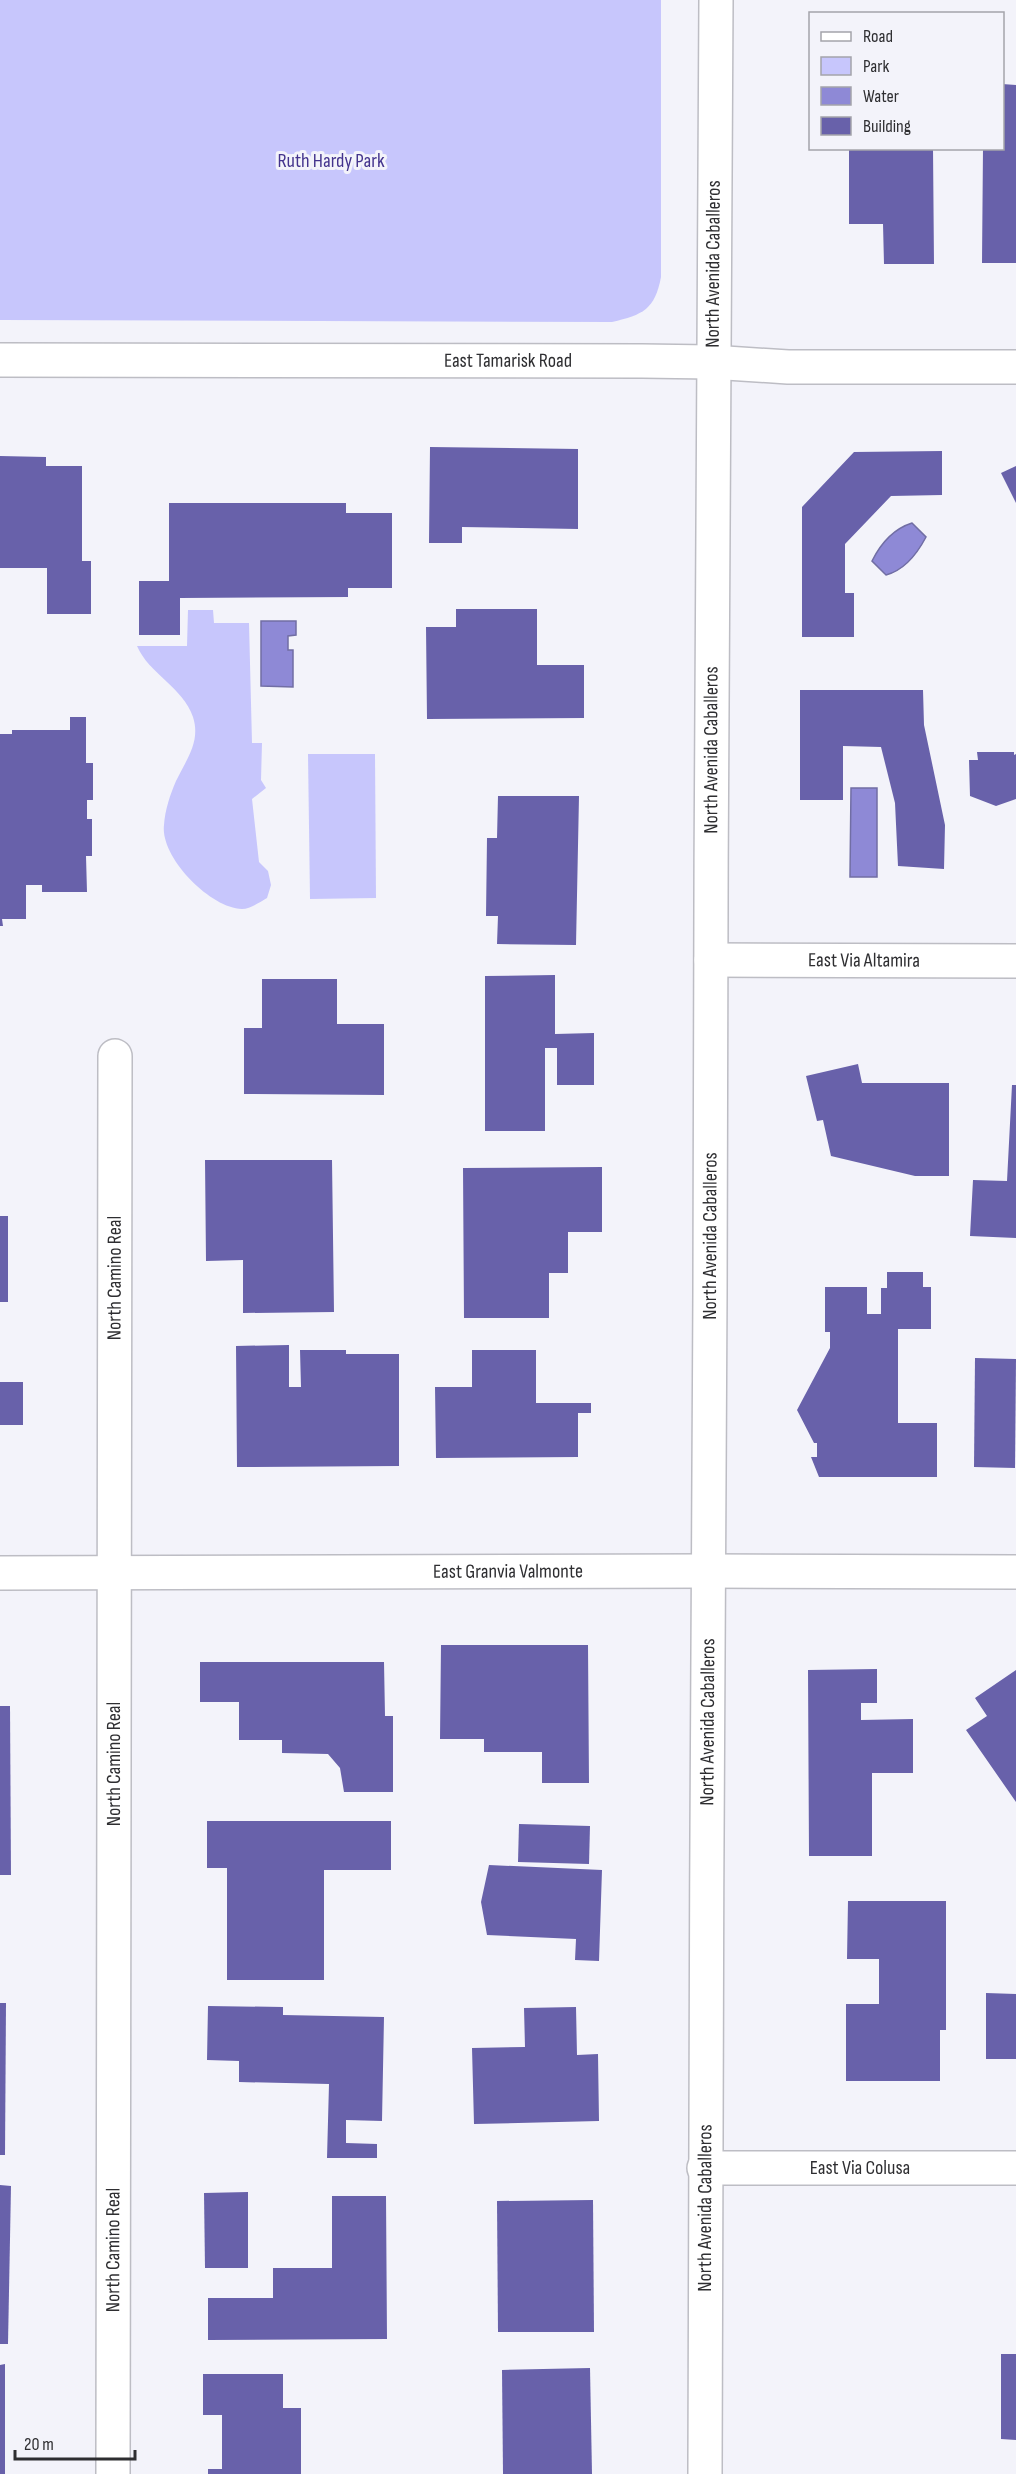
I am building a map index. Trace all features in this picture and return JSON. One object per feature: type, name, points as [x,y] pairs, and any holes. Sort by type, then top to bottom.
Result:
[{"type":"street","name":"North Avenida Caballeros","points":[[705,2474],[704,2168],[709,1571],[711,362],[716,0]]},
{"type":"street","name":"East Tamarisk Road","points":[[0,360],[711,362],[788,367],[1016,367]]},
{"type":"street","name":"East Via Altamira","points":[[711,960],[1016,961]]},
{"type":"street","name":"North Camino Real","points":[[113,2474],[115,1056]]},
{"type":"street","name":"East Granvia Valmonte","points":[[0,1573],[1016,1572]]},
{"type":"street","name":"East Via Colusa","points":[[704,2168],[1016,2168]]},
{"type":"green space","name":"Ruth Hardy Park","points":[[0,0],[661,0],[661,277],[655,297],[640,313],[612,322],[0,320]]},
{"type":"green space","points":[[188,610],[213,610],[214,623],[249,623],[252,743],[262,743],[261,780],[266,788],[252,799],[259,862],[268,871],[271,885],[267,898],[245,909],[229,906],[202,890],[178,865],[165,838],[165,814],[176,781],[194,743],[195,726],[193,717],[182,697],[149,665],[137,646],[187,646]]},
{"type":"green space","points":[[308,754],[375,754],[376,898],[310,899]]},
{"type":"water","points":[[912,523],[926,537],[910,560],[893,573],[886,575],[872,561],[888,538],[899,529]]},
{"type":"water","points":[[261,621],[296,621],[296,635],[288,636],[288,650],[293,650],[293,687],[261,686]]},
{"type":"water","points":[[851,788],[877,788],[877,877],[850,877]]},
{"type":"building","points":[[1004,84],[1016,85],[1016,263],[982,263],[983,150],[1004,150]]},
{"type":"building","points":[[849,150],[933,150],[934,264],[884,264],[883,224],[849,224]]},
{"type":"building","points":[[430,447],[578,449],[578,529],[462,527],[462,543],[429,543]]},
{"type":"building","points":[[942,451],[942,495],[891,496],[845,544],[845,593],[854,593],[854,637],[802,637],[802,507],[854,452]]},
{"type":"building","points":[[0,456],[46,457],[46,466],[82,466],[82,561],[91,561],[91,614],[47,614],[47,568],[0,568]]},
{"type":"building","points":[[1016,466],[1016,503],[1001,473]]},
{"type":"building","points":[[169,503],[346,503],[346,513],[392,513],[392,588],[348,588],[348,597],[180,598],[180,635],[139,635],[139,581],[169,581]]},
{"type":"building","points":[[456,609],[537,609],[537,665],[584,665],[584,718],[427,719],[426,627],[456,627]]},
{"type":"building","points":[[800,690],[923,690],[924,725],[945,825],[944,869],[898,866],[895,803],[881,747],[843,746],[843,800],[800,800]]},
{"type":"building","points":[[70,717],[86,717],[86,763],[93,763],[93,800],[87,800],[87,819],[92,819],[92,856],[86,856],[87,892],[42,892],[42,885],[26,885],[26,919],[2,919],[3,926],[0,926],[0,734],[12,734],[12,730],[70,730]]},
{"type":"building","points":[[977,752],[1014,752],[1014,755],[1016,754],[1016,799],[996,806],[970,796],[969,760],[978,760]]},
{"type":"building","points":[[498,796],[579,796],[576,945],[497,944],[498,916],[486,916],[487,838],[497,838]]},
{"type":"building","points":[[555,975],[555,1034],[594,1033],[594,1085],[557,1085],[557,1048],[545,1048],[545,1131],[485,1131],[485,976]]},
{"type":"building","points":[[262,979],[337,979],[337,1024],[384,1024],[384,1095],[244,1094],[244,1028],[262,1028]]},
{"type":"building","points":[[858,1064],[862,1083],[949,1083],[949,1176],[915,1176],[831,1156],[823,1120],[817,1121],[806,1076]]},
{"type":"building","points":[[1012,1085],[1016,1085],[1016,1238],[970,1236],[973,1180],[1007,1181]]},
{"type":"building","points":[[205,1160],[332,1160],[334,1312],[243,1313],[243,1260],[206,1261]]},
{"type":"building","points":[[602,1167],[602,1232],[568,1232],[568,1273],[549,1273],[549,1318],[464,1318],[463,1168]]},
{"type":"building","points":[[0,1216],[8,1216],[8,1302],[0,1302]]},
{"type":"building","points":[[887,1272],[923,1272],[923,1287],[931,1287],[931,1329],[898,1329],[898,1423],[937,1423],[937,1477],[819,1477],[811,1457],[817,1457],[817,1443],[814,1443],[797,1410],[830,1348],[830,1332],[825,1332],[825,1287],[867,1287],[867,1314],[881,1314],[881,1288],[887,1288]]},
{"type":"building","points":[[289,1345],[289,1387],[301,1387],[300,1350],[346,1350],[346,1354],[399,1354],[399,1466],[237,1467],[236,1346]]},
{"type":"building","points":[[472,1350],[536,1350],[536,1403],[591,1403],[591,1413],[578,1413],[578,1457],[436,1458],[435,1387],[472,1387]]},
{"type":"building","points":[[975,1358],[1016,1359],[1015,1468],[974,1467]]},
{"type":"building","points":[[0,1382],[23,1382],[23,1425],[0,1425]]},
{"type":"building","points":[[441,1645],[588,1645],[589,1783],[542,1783],[542,1752],[484,1752],[484,1739],[440,1739]]},
{"type":"building","points":[[200,1662],[384,1662],[385,1716],[393,1716],[393,1792],[344,1792],[340,1768],[328,1754],[282,1753],[282,1740],[239,1740],[239,1702],[200,1702]]},
{"type":"building","points":[[877,1669],[877,1703],[861,1703],[861,1720],[913,1719],[913,1773],[872,1773],[872,1856],[809,1856],[808,1670]]},
{"type":"building","points":[[1016,1670],[1016,1802],[966,1730],[987,1716],[975,1698]]},
{"type":"building","points":[[0,1706],[10,1706],[11,1875],[0,1875]]},
{"type":"building","points":[[207,1821],[391,1821],[391,1870],[324,1870],[324,1980],[227,1980],[227,1868],[207,1868]]},
{"type":"building","points":[[519,1824],[590,1826],[589,1864],[518,1862]]},
{"type":"building","points":[[489,1865],[602,1870],[599,1961],[575,1960],[576,1939],[487,1935],[481,1902]]},
{"type":"building","points":[[848,1901],[946,1901],[946,2030],[940,2030],[940,2081],[846,2081],[846,2004],[879,2004],[879,1959],[847,1959]]},
{"type":"building","points":[[986,1993],[1016,1994],[1016,2059],[986,2059]]},
{"type":"building","points":[[0,2003],[6,2003],[5,2155],[0,2155]]},
{"type":"building","points":[[208,2006],[283,2007],[283,2015],[384,2017],[382,2121],[346,2120],[346,2143],[377,2144],[377,2158],[327,2158],[329,2084],[239,2082],[239,2061],[207,2060]]},
{"type":"building","points":[[576,2007],[577,2055],[598,2054],[599,2121],[474,2124],[472,2048],[525,2047],[524,2008]]},
{"type":"building","points":[[0,2185],[11,2186],[8,2344],[0,2344]]},
{"type":"building","points":[[248,2192],[248,2268],[205,2268],[204,2193]]},
{"type":"building","points":[[332,2196],[386,2196],[387,2339],[208,2340],[208,2298],[273,2298],[273,2268],[332,2268]]},
{"type":"building","points":[[593,2200],[594,2332],[498,2332],[497,2201]]},
{"type":"building","points":[[1001,2354],[1016,2354],[1016,2440],[1001,2439]]},
{"type":"building","points":[[5,2364],[5,2474],[0,2474],[0,2365]]},
{"type":"building","points":[[590,2368],[592,2474],[503,2474],[502,2370]]},
{"type":"building","points":[[203,2374],[283,2374],[283,2408],[301,2408],[301,2474],[208,2474],[208,2469],[222,2469],[222,2415],[203,2415]]}]
